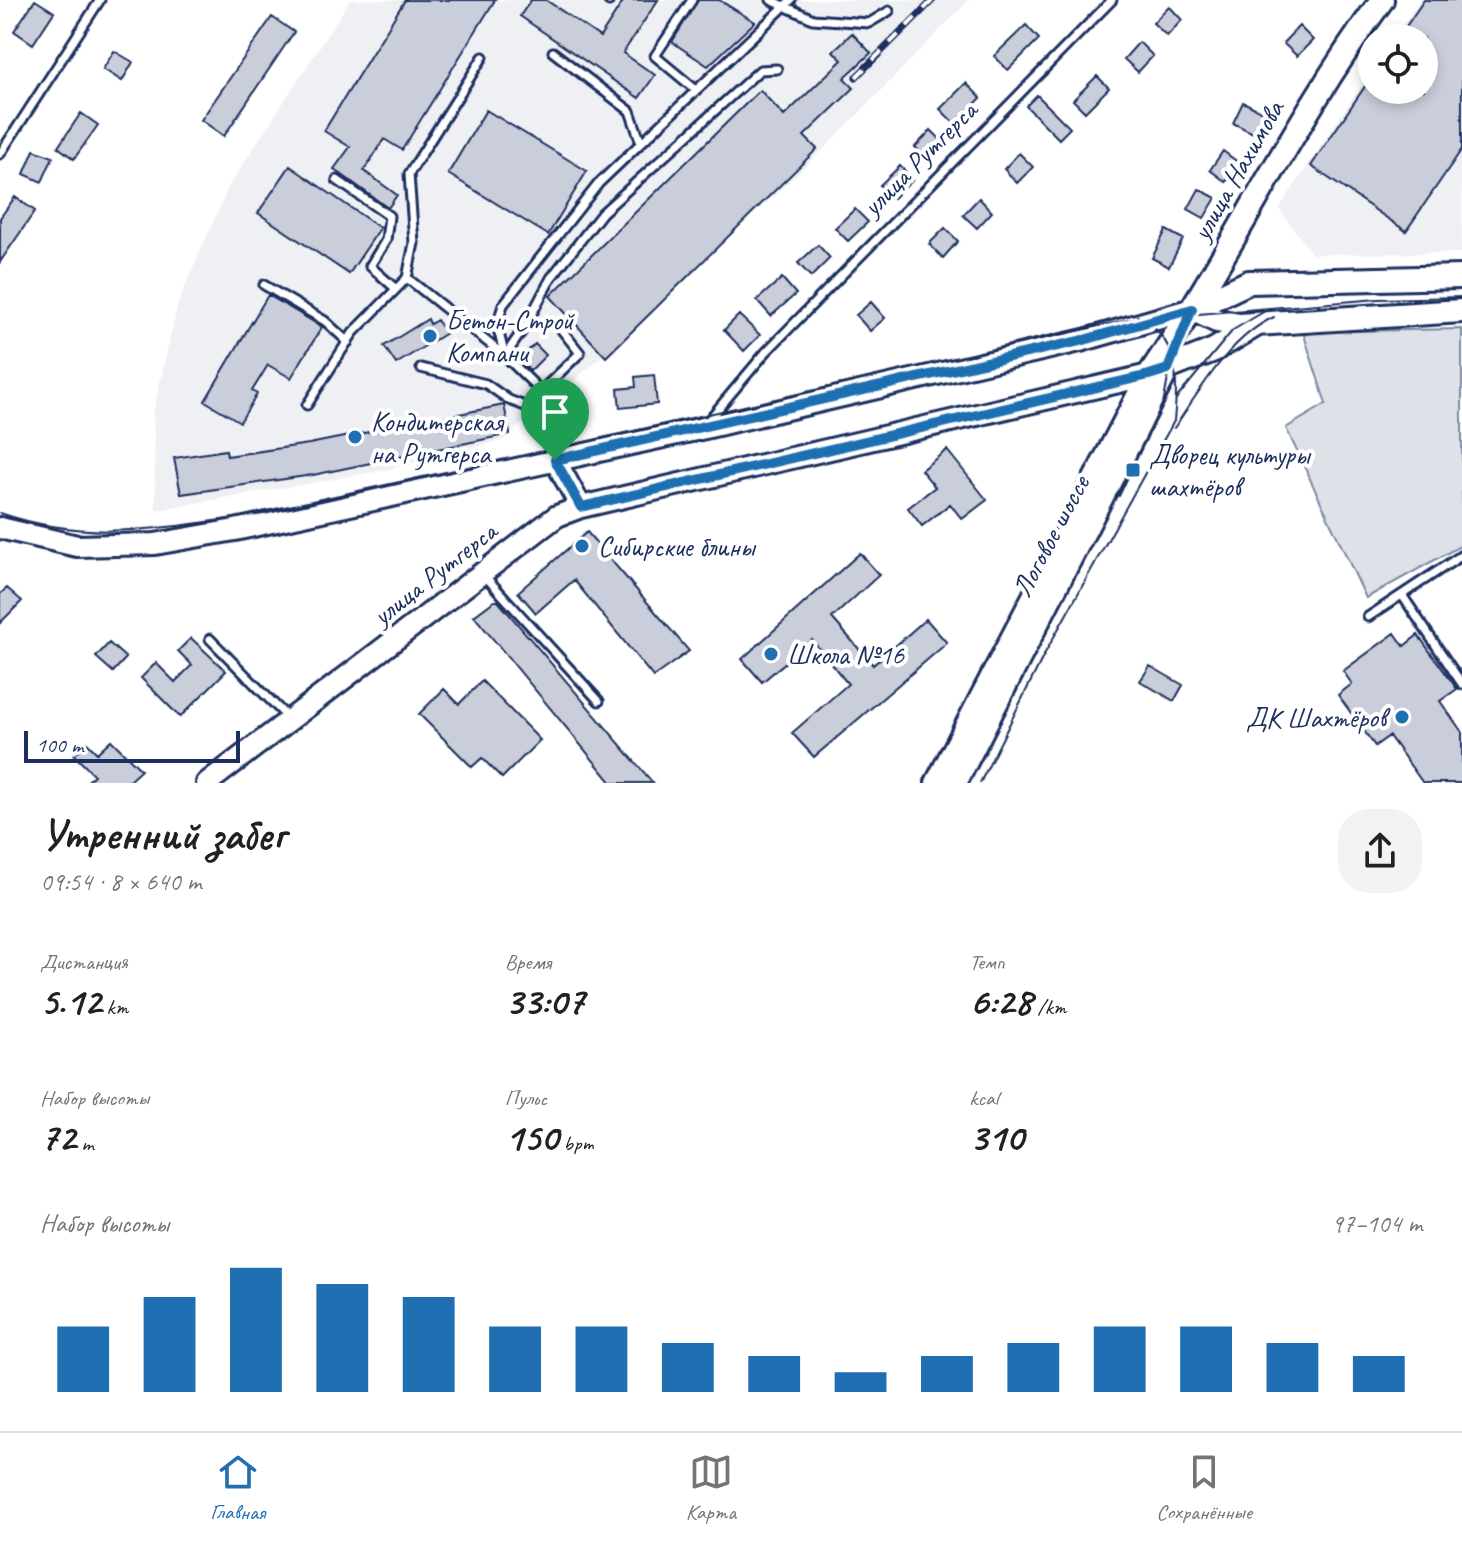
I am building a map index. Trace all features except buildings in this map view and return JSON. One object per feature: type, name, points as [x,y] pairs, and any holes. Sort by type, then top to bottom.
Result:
[{"type":"main road","name":"улица Нахимова","points":[[1158,372],[1280,152],[1337,61],[1382,0]]},
{"type":"main road","points":[[1192,311],[1249,282],[1462,277]]},
{"type":"main road","name":"улица Рутгерса","points":[[0,528],[77,546],[155,544],[221,532],[705,428],[1084,340],[1192,311]]},
{"type":"main road","points":[[1192,311],[1217,321],[1239,325],[1462,311]]},
{"type":"main road","points":[[1158,372],[1214,350],[1261,323]]},
{"type":"main road","name":"улица Рутгерса","points":[[207,783],[557,516],[581,507],[1158,372]]},
{"type":"main road","name":"Логовое шоссе","points":[[937,783],[1158,372]]},
{"type":"main road","name":"Логовое шоссе","points":[[955,783],[1158,372]]},
{"type":"main road","points":[[555,460],[581,507]]},
{"type":"lane","points":[[0,154],[100,0]]},
{"type":"lane","points":[[692,0],[655,56],[696,90]]},
{"type":"lane","points":[[771,0],[813,19],[869,23],[889,11]]},
{"type":"lane","points":[[505,356],[497,325],[503,305],[599,183],[791,0]]},
{"type":"lane","name":"улица Рутгерса","points":[[705,428],[712,413],[766,352],[1112,0]]},
{"type":"lane","points":[[553,52],[630,111],[641,143]]},
{"type":"lane","points":[[307,405],[348,342],[407,278],[414,243],[409,174],[483,57]]},
{"type":"lane","points":[[505,356],[551,278],[602,213],[760,70],[777,69]]},
{"type":"lane","points":[[337,180],[389,216],[386,240],[370,266],[396,289]]},
{"type":"lane","points":[[407,278],[505,356],[555,405],[555,460]]},
{"type":"lane","points":[[264,285],[325,321],[348,342]]},
{"type":"lane","points":[[541,391],[580,353],[561,329]]},
{"type":"lane","points":[[421,368],[486,384],[509,400],[554,417]]},
{"type":"lane","points":[[1368,617],[1462,555]]},
{"type":"lane","points":[[481,572],[599,701]]},
{"type":"lane","points":[[1402,595],[1462,684]]},
{"type":"lane","points":[[210,639],[289,720]]},
{"type":"shaded area","points":[[350,0],[969,0],[831,142],[592,365],[503,440],[386,470],[156,510],[153,412],[179,300],[229,186]]},
{"type":"shaded area","points":[[1420,0],[1462,0],[1462,253],[1312,254],[1279,209],[1358,90],[1358,104],[1438,104],[1438,24],[1404,24]]},
{"type":"shaded area","points":[[1462,329],[1462,545],[1366,598],[1286,428],[1326,404],[1303,332]]},
{"type":"tram line","points":[[0,513],[34,523],[100,531],[164,527],[264,514],[1127,320],[1378,299],[1462,297]]},
{"type":"tram line","points":[[1176,399],[1233,330],[1265,311]]},
{"type":"tram line","points":[[980,783],[1045,653],[1174,421],[1175,375],[1169,348],[1151,325],[1137,316]]},
{"type":"tram line","points":[[1174,428],[1230,351],[1258,326],[1274,317]]},
{"type":"tram line","points":[[1119,496],[1164,400],[1168,378]]},
{"type":"railway","points":[[856,77],[933,0]]},
{"type":"place","name":"Бетон-Строй Компани","points":[[430,336]]},
{"type":"place","name":"Кондитерская на Рутгерса","points":[[355,437]]},
{"type":"place","name":"Дворец культуры шахтёров","points":[[1133,470]]},
{"type":"place","name":"Сибирские блины","points":[[582,546]]},
{"type":"place","name":"Школа №16","points":[[771,654]]},
{"type":"place","name":"ДК Шахтёров","points":[[1402,717]]},
{"type":"route","points":[[1192,309],[1168,369],[1149,375],[1091,386],[581,507],[555,460],[1084,340],[1192,309]]}]
